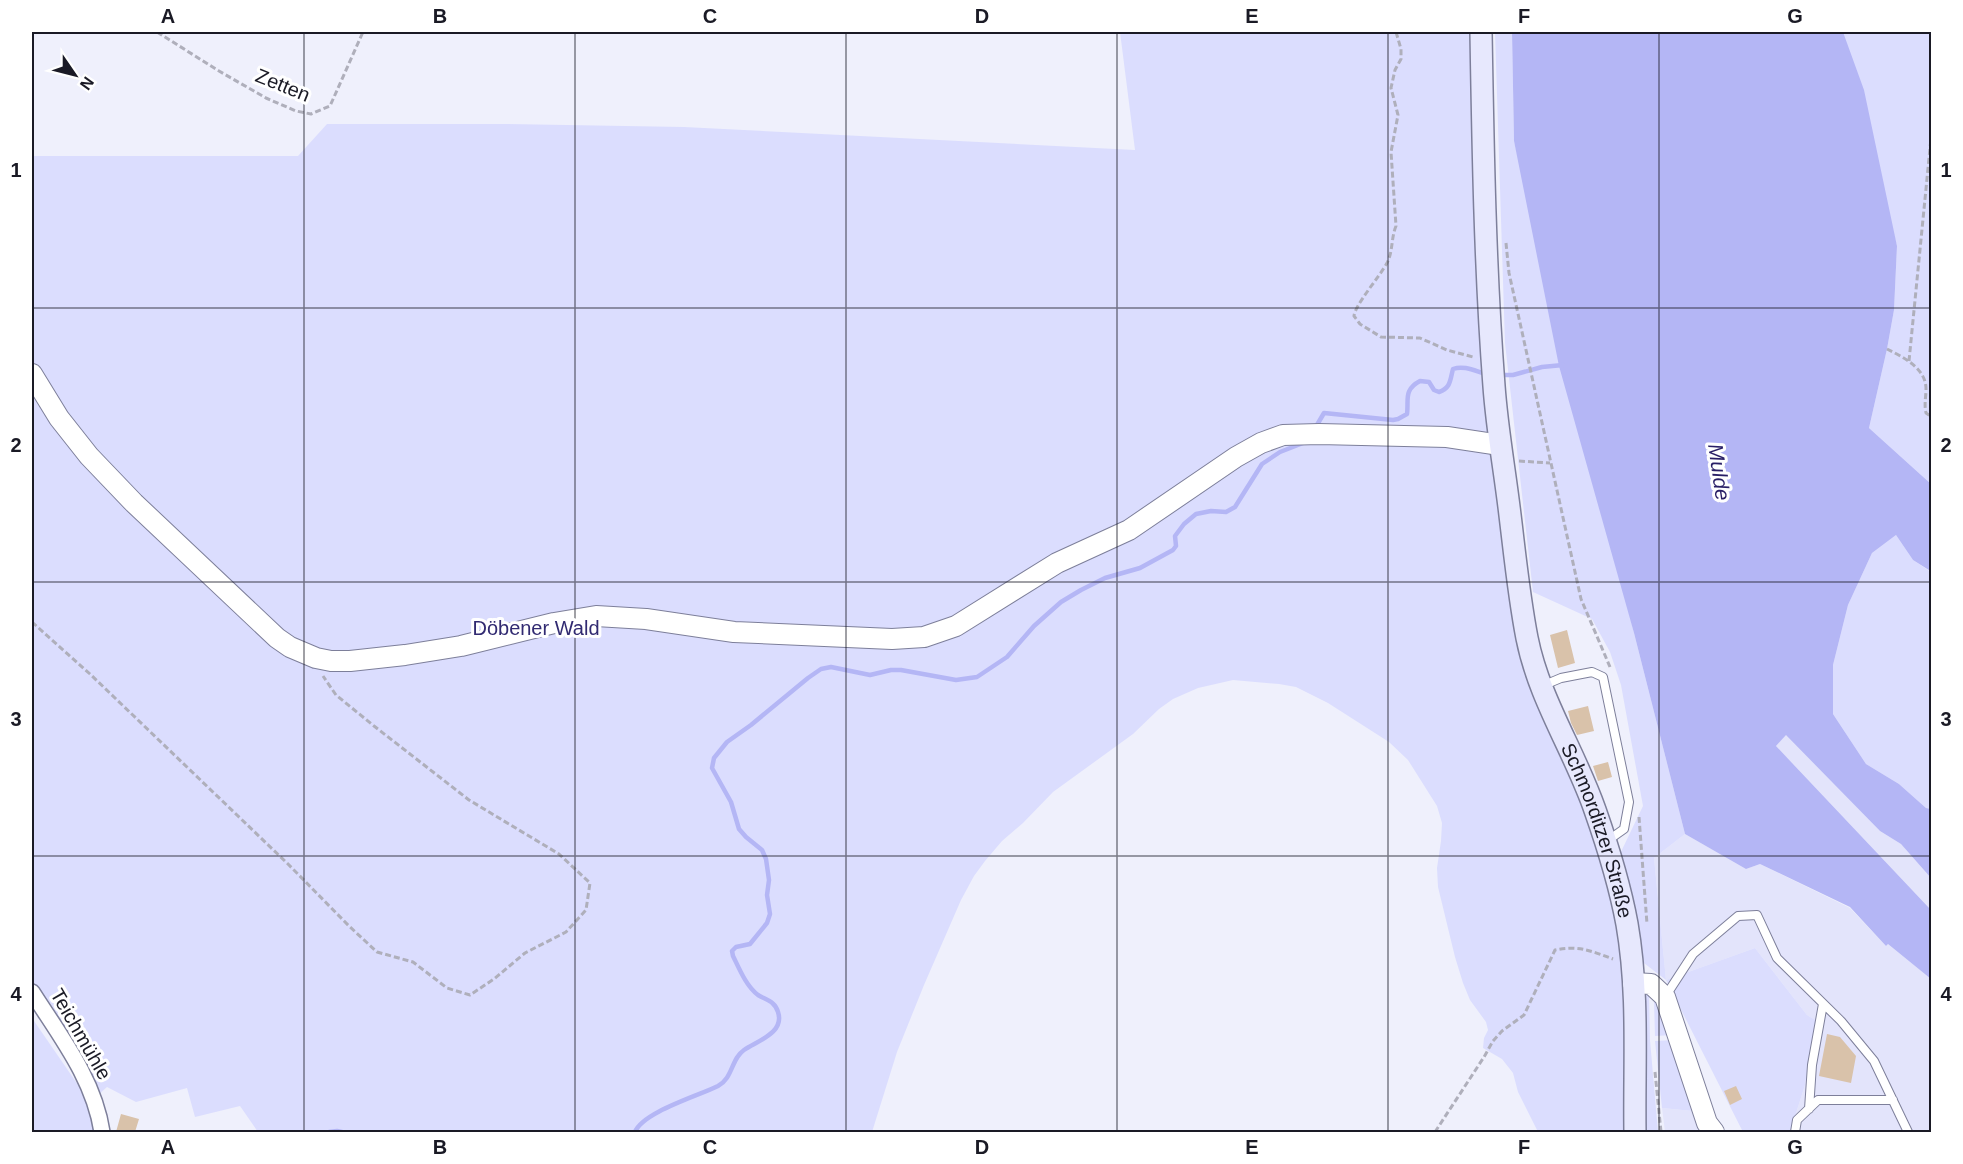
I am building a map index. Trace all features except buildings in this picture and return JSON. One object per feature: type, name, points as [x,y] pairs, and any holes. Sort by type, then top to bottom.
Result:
[{"type":"main road","name":"Schmorditzer Straße","points":[[1481,32],[1485,357],[1494,388],[1527,637],[1541,687],[1583,779],[1622,899],[1633,974],[1635,1132]]},
{"type":"street","points":[[32,374],[59,418],[89,456],[134,503],[277,638],[304,654],[324,660],[350,662],[451,647],[554,623],[596,616],[646,619],[734,632],[892,639],[924,637],[956,626],[1057,564],[1129,530],[1236,457],[1283,435],[1447,437],[1501,453]]},
{"type":"street","points":[[1633,974],[1652,984],[1665,998],[1707,1123],[1714,1132]]},
{"type":"street","name":"Teichmühle","points":[[32,992],[88,1083],[96,1104],[102,1132]]},
{"type":"lane","points":[[1541,687],[1561,678],[1592,672],[1603,677],[1629,802],[1624,829],[1605,843]]},
{"type":"lane","points":[[1665,998],[1693,954],[1738,916],[1757,915],[1777,958],[1841,1021],[1874,1060],[1908,1132]]},
{"type":"lane","points":[[1809,1109],[1812,1065],[1823,1004]]},
{"type":"lane","points":[[1795,1132],[1797,1120],[1818,1100],[1893,1100]]},
{"type":"path","name":"Zetten","points":[[157,32],[266,98],[296,111],[310,114],[330,106],[363,32]]},
{"type":"path","points":[[1396,32],[1401,49],[1401,59],[1395,70],[1391,88],[1398,115],[1391,152],[1396,226],[1389,260],[1374,285],[1356,307],[1354,316],[1360,324],[1381,337],[1420,338],[1447,350],[1485,357]]},
{"type":"path","points":[[1909,360],[1932,128]]},
{"type":"path","points":[[1501,453],[1524,460],[1550,463],[1524,343]]},
{"type":"path","points":[[1887,349],[1909,360],[1918,370],[1926,386],[1924,402],[1926,413],[1932,417]]},
{"type":"path","points":[[32,622],[90,674],[377,952],[414,962],[447,988],[470,995],[494,979],[525,953],[566,932],[586,910],[590,883],[559,854],[470,800],[336,695],[323,677],[324,660]]},
{"type":"path","points":[[1435,1132],[1493,1041],[1502,1031],[1524,1015],[1555,950],[1570,947],[1589,950],[1633,974]]},
{"type":"path","points":[[1654,1066],[1661,1132]]},
{"type":"shaded area","points":[[1786,734],[1880,831],[1901,844],[1931,878],[1931,910],[1776,746]]},
{"type":"shaded area","points":[[1685,834],[1746,869],[1760,864],[1850,908],[1886,946],[1888,944],[1931,979],[1931,1132],[1790,1132],[1805,1085],[1817,1021],[1807,1015],[1755,948],[1666,980],[1654,858]]},
{"type":"shaded area","points":[[1662,1108],[1693,1111],[1706,1132],[1665,1132]]},
{"type":"green space","name":"Döbener Wald","points":[[1120,32],[1473,32],[1509,569],[1575,782],[1610,884],[1624,956],[1627,1132],[1538,1132],[1518,1092],[1513,1073],[1502,1059],[1483,1048],[1488,1030],[1486,1022],[1470,1000],[1463,983],[1438,887],[1437,868],[1442,823],[1437,806],[1408,760],[1389,742],[1328,703],[1296,687],[1233,680],[1198,688],[1173,699],[1159,709],[1133,734],[1053,792],[1002,841],[985,861],[961,900],[924,985],[897,1052],[872,1132],[258,1132],[240,1106],[195,1117],[187,1088],[136,1102],[107,1087],[98,1095],[32,982],[32,156],[298,156],[327,124],[684,127],[1135,150]]},
{"type":"green space","points":[[1495,32],[1512,32],[1514,141],[1685,834],[1654,858],[1666,980],[1640,960],[1618,858],[1643,806],[1621,685],[1610,652],[1592,619],[1533,592],[1505,343]]},
{"type":"green space","points":[[1841,32],[1931,32],[1931,484],[1869,428],[1894,310],[1897,246]]},
{"type":"green space","points":[[1896,535],[1913,560],[1931,572],[1931,809],[1926,808],[1899,784],[1866,764],[1833,714],[1833,665],[1848,605],[1872,553]]},
{"type":"green space","points":[[1755,948],[1807,1015],[1817,1021],[1805,1085],[1790,1132],[1743,1132],[1666,980]]},
{"type":"green space","points":[[1641,992],[1649,992],[1650,1040],[1658,1132],[1645,1132]]},
{"type":"green space","points":[[1654,1001],[1660,1008],[1673,1035],[1655,1036]]},
{"type":"green space","points":[[32,1018],[87,1098],[95,1132],[32,1132]]},
{"type":"green space","points":[[1674,1040],[1693,1111],[1662,1108],[1655,1041]]},
{"type":"water","name":"Mulde","points":[[1512,32],[1843,32],[1864,90],[1897,246],[1894,310],[1869,428],[1931,484],[1932,572],[1913,560],[1896,535],[1872,553],[1848,605],[1833,665],[1833,714],[1866,764],[1899,784],[1926,808],[1931,809],[1931,878],[1901,844],[1880,831],[1786,735],[1776,746],[1931,910],[1931,979],[1888,944],[1886,946],[1850,907],[1760,864],[1746,869],[1685,834],[1634,633],[1559,366],[1514,141]]},
{"type":"waterway","points":[[1500,375],[1513,375],[1542,367],[1563,365]]},
{"type":"waterway","points":[[1314,430],[1324,413],[1398,419],[1407,414],[1409,392],[1420,381],[1429,382],[1434,390],[1439,392],[1448,386],[1453,369],[1465,368],[1486,374]]},
{"type":"waterway","points":[[635,1132],[640,1125],[660,1111],[723,1083],[740,1054],[774,1031],[779,1019],[775,1005],[758,995],[746,982],[732,951],[736,947],[750,944],[767,923],[770,914],[766,859],[762,850],[739,829],[731,802],[712,768],[714,758],[727,742],[821,669],[831,667],[870,675],[901,670],[956,680],[977,677],[1007,657],[1034,626],[1061,602],[1105,578],[1140,568],[1173,550],[1176,546],[1175,536],[1196,514],[1211,511],[1226,512],[1235,507],[1262,464],[1280,452],[1303,443]]},
{"type":"waterway","points":[[329,1132],[342,1132]]}]
